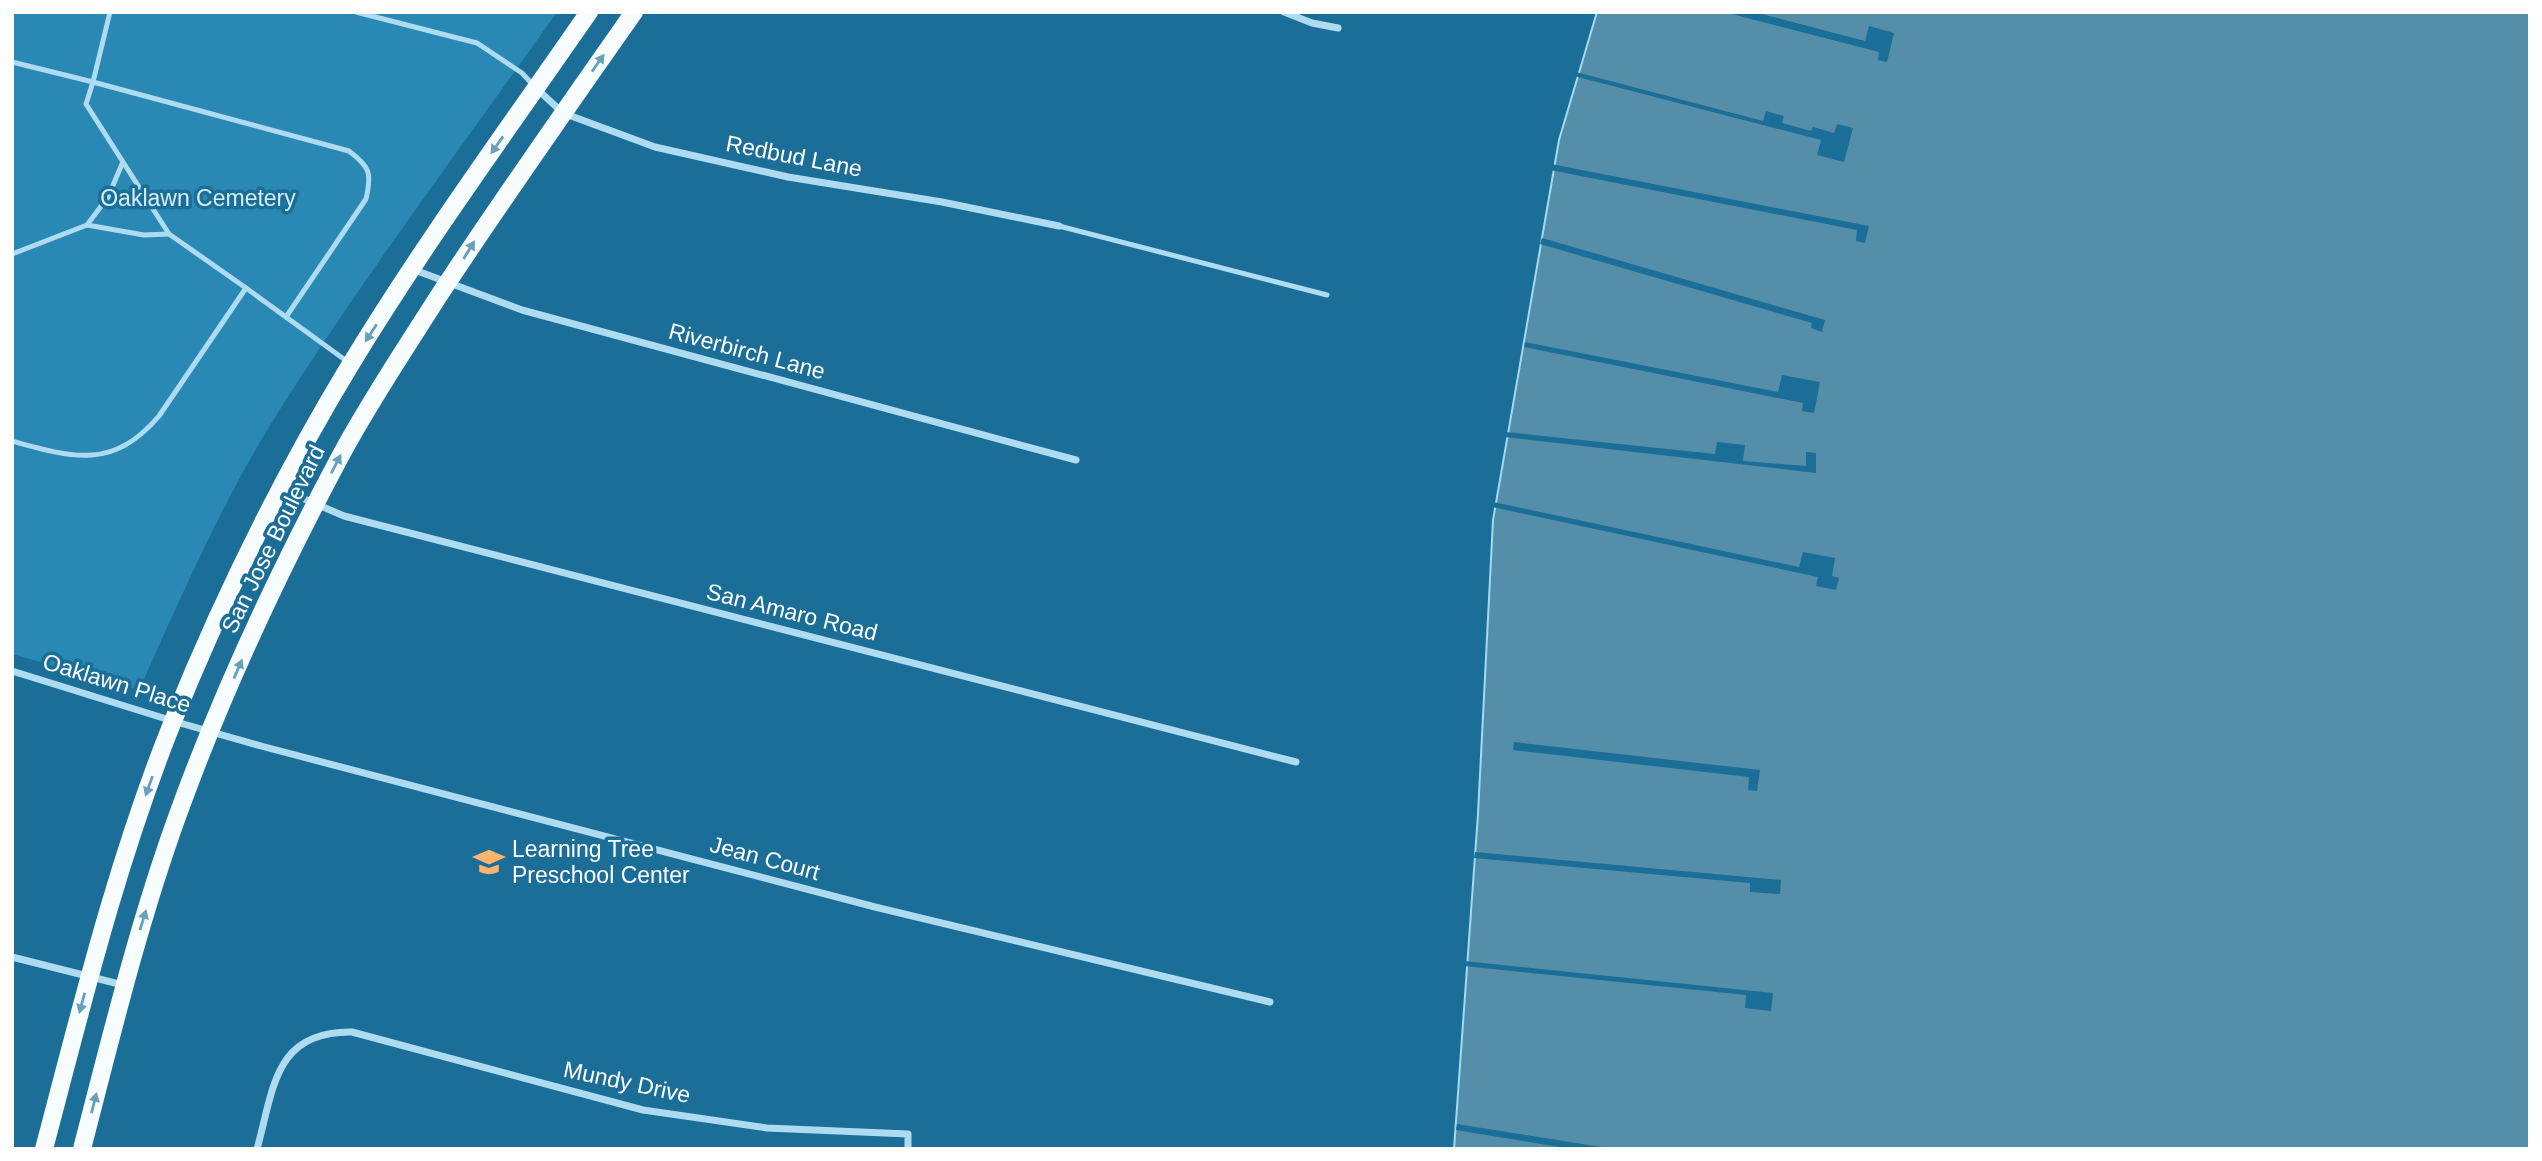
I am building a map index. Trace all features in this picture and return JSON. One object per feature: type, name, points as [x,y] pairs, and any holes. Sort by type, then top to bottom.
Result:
[{"type":"main road","name":"San Jose Boulevard","points":[[44,1149],[121,865],[173,722],[215,624],[281,489],[351,364],[412,269],[589,12]]},
{"type":"main road","name":"San Jose Boulevard","points":[[82,1149],[124,985],[178,816],[276,582],[342,453],[390,371],[634,12]]},
{"type":"street","points":[[1284,12],[1312,23],[1338,28]]},
{"type":"street","name":"Redbud Lane","points":[[536,88],[563,113],[668,150],[788,177],[942,202],[1059,226]]},
{"type":"street","name":"Riverbirch Lane","points":[[412,269],[522,310],[1076,460]]},
{"type":"street","name":"San Amaro Road","points":[[281,489],[344,516],[1296,762]]},
{"type":"street","name":"Oaklawn Place","points":[[12,671],[211,732]]},
{"type":"street","name":"Jean Court","points":[[211,732],[875,907],[1270,1002]]},
{"type":"street","points":[[12,957],[124,985]]},
{"type":"street","name":"Mundy Drive","points":[[257,1149],[284,1061],[306,1040],[328,1031],[352,1032],[642,1110],[767,1128],[908,1133],[908,1149]]},
{"type":"lane","points":[[110,12],[86,104],[169,234],[351,364]]},
{"type":"lane","points":[[356,12],[477,43],[522,73],[536,88]]},
{"type":"lane","points":[[12,62],[349,152],[365,163],[370,180],[366,199],[286,317]]},
{"type":"lane","points":[[87,225],[108,197],[122,164]]},
{"type":"lane","points":[[12,254],[87,225],[144,235],[169,234]]},
{"type":"lane","points":[[1059,226],[1327,295]]},
{"type":"lane","points":[[12,441],[73,456],[93,456],[111,452],[145,434],[246,288]]},
{"type":"green space","name":"Oaklawn Cemetery","points":[[12,12],[557,12],[380,260],[279,411],[221,513],[139,690],[12,654]]},
{"type":"shaded area","points":[[1597,12],[2530,12],[2530,1149],[1454,1149],[1478,814],[1493,520],[1559,140]]},
{"type":"pier","points":[[1724,12],[1754,12],[1865,41],[1869,26],[1894,33],[1887,62],[1878,60],[1879,52]]},
{"type":"pier","points":[[1576,72],[1763,121],[1766,111],[1784,116],[1782,123],[1811,131],[1813,127],[1834,133],[1837,124],[1853,128],[1844,162],[1817,155],[1821,140],[1574,76]]},
{"type":"pier","points":[[1551,164],[1869,226],[1865,243],[1856,241],[1857,230],[1550,170]]},
{"type":"pier","points":[[1542,238],[1825,320],[1822,332],[1811,328],[1812,323],[1540,244]]},
{"type":"pier","points":[[1525,342],[1778,392],[1782,375],[1820,382],[1814,413],[1802,411],[1803,403],[1524,347]]},
{"type":"pier","points":[[1506,432],[1715,454],[1717,442],[1745,445],[1743,461],[1806,466],[1806,452],[1816,453],[1816,473],[1505,437]]},
{"type":"pier","points":[[1493,502],[1799,567],[1803,552],[1835,558],[1832,576],[1839,578],[1836,590],[1816,586],[1818,577],[1492,507]]},
{"type":"pier","points":[[1514,742],[1760,770],[1757,791],[1748,790],[1749,777],[1513,750]]},
{"type":"pier","points":[[1475,852],[1781,880],[1780,894],[1750,892],[1750,883],[1474,858]]},
{"type":"pier","points":[[1464,961],[1773,993],[1771,1011],[1745,1008],[1746,995],[1464,966]]},
{"type":"pier","points":[[1457,1124],[1614,1149],[1572,1149],[1456,1130]]},
{"type":"place","name":"Learning Tree Preschool Center","points":[[489,862]]}]
